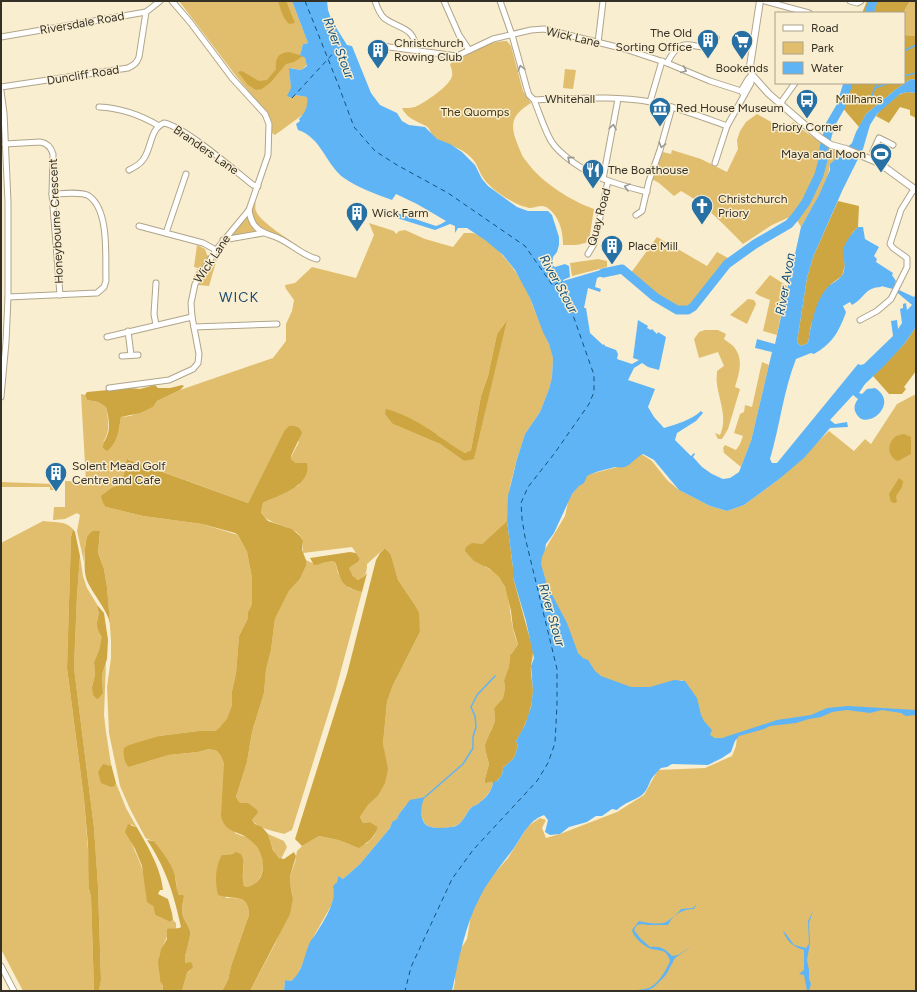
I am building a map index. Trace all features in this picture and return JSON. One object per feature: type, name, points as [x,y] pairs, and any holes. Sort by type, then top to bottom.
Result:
[{"type":"street","name":"Riversdale Road","points":[[1,37],[146,12],[160,1]]},
{"type":"street","name":"Wick Lane","points":[[109,388],[169,380],[193,369],[198,363],[199,359],[191,303],[195,284],[223,240],[249,210],[269,150],[267,118],[232,78],[190,22],[172,1]]},
{"type":"street","points":[[375,1],[385,19],[408,31],[416,45],[416,50]]},
{"type":"street","points":[[444,1],[459,35],[469,50]]},
{"type":"street","name":"Whitehall","points":[[500,1],[512,35],[529,95],[534,100],[618,99],[650,102],[672,107],[727,126]]},
{"type":"street","points":[[598,43],[603,1]]},
{"type":"street","points":[[760,1],[750,66],[752,75],[780,104],[819,137],[832,145],[862,156],[871,155]]},
{"type":"street","points":[[765,1],[805,12]]},
{"type":"street","points":[[850,1],[857,3],[861,1]]},
{"type":"street","name":"Duncliff Road","points":[[1,88],[133,66],[140,57],[146,12]]},
{"type":"street","name":"Wick Lane","points":[[374,45],[457,56],[493,39],[531,30],[544,29],[625,49],[664,62],[742,93]]},
{"type":"street","points":[[650,102],[664,62],[674,51],[686,44],[708,48],[713,44],[716,38]]},
{"type":"street","points":[[715,163],[727,126],[748,79],[752,75]]},
{"type":"street","points":[[780,104],[794,84]]},
{"type":"street","points":[[1,91],[5,144],[4,164],[8,202],[8,297],[1,397]]},
{"type":"street","points":[[534,100],[549,138],[556,147],[577,166],[606,180],[618,99]]},
{"type":"street","points":[[99,107],[124,110],[138,114],[159,126]]},
{"type":"street","points":[[636,215],[642,211],[646,192],[672,107]]},
{"type":"street","name":"Branders Lane","points":[[129,170],[141,162],[145,157],[156,128],[164,123],[183,132],[253,185],[258,186]]},
{"type":"street","points":[[871,155],[879,138],[893,145]]},
{"type":"street","name":"Honeybourne Crescent","points":[[5,144],[40,142],[48,145],[52,149],[52,194],[60,295]]},
{"type":"street","points":[[860,320],[877,311],[881,306],[890,300],[907,266],[907,258],[890,244],[900,210],[915,190],[879,163],[871,155]]},
{"type":"street","points":[[166,233],[186,174]]},
{"type":"street","name":"Quay Road","points":[[588,254],[594,244],[606,180],[646,192]]},
{"type":"street","points":[[8,297],[97,292],[104,287],[106,281],[108,227],[101,213],[89,196],[83,194],[52,194]]},
{"type":"street","points":[[249,210],[253,224],[263,233]]},
{"type":"street","points":[[139,226],[203,243],[216,250]]},
{"type":"street","points":[[223,240],[263,233],[277,237],[310,258],[317,259]]},
{"type":"street","points":[[156,283],[154,314],[156,325]]},
{"type":"street","points":[[107,337],[192,317]]},
{"type":"street","points":[[194,327],[277,324]]},
{"type":"street","points":[[128,331],[131,355]]},
{"type":"street","points":[[122,356],[138,355]]},
{"type":"street","points":[[1,966],[14,991]]},
{"type":"green space","points":[[179,1],[292,1],[308,43],[303,44],[300,55],[305,58],[307,65],[301,70],[290,68],[291,88],[295,95],[307,97],[308,103],[305,113],[275,135],[272,133],[270,117],[236,76]]},
{"type":"green space","points":[[278,1],[286,1],[295,23],[289,24],[287,22]]},
{"type":"green space","points":[[867,1],[910,1],[904,12],[862,12]]},
{"type":"green space","points":[[910,1],[916,1],[916,36],[905,35],[905,12],[904,12]]},
{"type":"green space","name":"Millhams","points":[[905,35],[916,36],[916,80],[911,79],[905,83]]},
{"type":"green space","name":"The Quomps","points":[[500,41],[507,41],[511,46],[523,91],[531,103],[520,111],[514,120],[513,130],[517,143],[524,158],[548,184],[566,196],[594,209],[589,241],[586,243],[563,245],[560,226],[556,217],[549,209],[544,206],[527,208],[502,195],[487,183],[471,157],[463,151],[435,138],[427,127],[409,117],[402,108],[415,107],[442,89],[452,76],[450,64],[453,62],[486,45]]},
{"type":"green space","points":[[289,52],[303,56],[294,62],[286,64],[271,82],[262,89],[256,90],[248,85],[238,72],[242,71],[259,81],[267,80],[276,69],[278,57]]},
{"type":"green space","points":[[565,69],[576,70],[573,89],[563,88]]},
{"type":"green space","name":"Millhams","points":[[847,84],[904,84],[866,114],[859,127],[841,106]]},
{"type":"green space","points":[[907,92],[916,93],[916,118],[910,115],[910,110],[900,107],[889,123],[876,116],[890,101],[898,95]]},
{"type":"green space","points":[[757,114],[773,123],[776,128],[784,132],[793,122],[811,136],[830,147],[845,151],[830,164],[823,188],[801,227],[794,215],[772,225],[743,244],[714,215],[690,196],[681,191],[674,196],[652,179],[663,152],[671,154],[672,150],[701,159],[727,172],[738,149],[737,140],[740,131],[746,122]]},
{"type":"green space","points":[[838,201],[859,206],[858,227],[853,232],[843,250],[845,265],[842,276],[831,284],[811,325],[808,343],[801,346],[797,342],[807,278],[813,257]]},
{"type":"green space","points":[[256,202],[256,211],[263,220],[301,248],[265,232],[257,226],[252,219],[252,211]]},
{"type":"green space","points":[[248,215],[257,232],[233,236],[233,234]]},
{"type":"green space","points":[[369,223],[394,231],[396,234],[399,231],[405,230],[425,239],[453,247],[464,233],[473,233],[482,237],[491,244],[509,263],[524,285],[551,349],[553,358],[552,377],[549,389],[540,412],[525,434],[517,459],[510,486],[507,521],[482,544],[485,567],[500,578],[507,593],[513,631],[518,644],[510,655],[509,666],[504,680],[505,689],[503,698],[494,708],[495,721],[491,730],[486,753],[489,764],[485,779],[487,783],[493,782],[493,785],[485,798],[472,807],[459,824],[453,827],[439,828],[428,826],[422,819],[421,803],[406,805],[399,814],[397,820],[392,822],[390,828],[360,864],[343,879],[338,877],[332,904],[310,943],[297,976],[291,981],[285,980],[284,991],[250,991],[275,944],[293,898],[290,876],[297,851],[302,846],[319,836],[338,840],[351,845],[366,844],[374,836],[378,827],[370,822],[363,823],[360,817],[368,805],[377,797],[384,754],[383,744],[387,702],[393,685],[420,632],[418,613],[415,605],[398,580],[391,555],[385,548],[367,564],[366,574],[358,580],[353,576],[349,568],[360,559],[352,547],[303,553],[303,542],[300,535],[296,531],[265,518],[261,513],[263,503],[299,485],[296,463],[291,459],[291,457],[299,442],[284,431],[248,503],[128,459],[122,484],[113,487],[106,507],[143,516],[202,524],[238,535],[247,552],[252,578],[252,604],[248,612],[248,618],[239,636],[236,673],[232,691],[232,705],[227,720],[215,731],[198,731],[159,736],[146,741],[129,767],[169,755],[198,752],[209,749],[217,751],[224,764],[224,772],[235,833],[247,837],[253,842],[258,848],[263,860],[261,876],[256,884],[248,887],[244,886],[242,881],[244,864],[233,854],[222,855],[226,898],[243,900],[249,909],[249,915],[231,966],[228,980],[222,991],[182,991],[187,973],[190,971],[189,963],[185,963],[190,939],[190,931],[182,914],[184,897],[176,891],[176,880],[168,863],[154,841],[145,837],[130,809],[120,786],[109,733],[107,687],[111,658],[111,640],[107,587],[104,569],[98,553],[100,532],[86,540],[84,562],[77,531],[80,515],[77,513],[65,519],[53,520],[54,507],[65,507],[65,481],[86,482],[81,394],[85,395],[87,400],[98,402],[106,407],[108,429],[106,438],[103,442],[119,429],[121,417],[130,416],[153,407],[157,401],[180,390],[273,358],[286,341],[286,324],[292,311],[294,300],[286,289],[285,285],[295,283],[312,267],[356,278],[374,235]],"holes":[[[506,321],[474,458],[464,461],[440,444],[393,424],[438,435],[456,449],[465,453],[471,450],[481,396],[488,376],[497,334]]]},
{"type":"green space","points":[[657,237],[707,266],[717,252],[728,258],[693,302],[682,309],[628,277]]},
{"type":"green space","points":[[197,245],[205,249],[207,255],[209,256],[195,279],[193,278],[198,268],[194,267]]},
{"type":"green space","points":[[218,255],[209,286],[198,285]]},
{"type":"green space","points":[[598,259],[607,261],[607,267],[572,276],[570,263]]},
{"type":"green space","points":[[770,275],[787,286],[777,335],[763,331],[770,300],[755,293]]},
{"type":"green space","points":[[748,299],[754,300],[756,304],[747,324],[730,315]]},
{"type":"green space","points":[[507,320],[474,459],[464,461],[440,444],[393,424],[385,414],[386,409],[420,424],[465,453],[471,450],[481,396],[488,376],[497,334]]},
{"type":"green space","points":[[916,327],[916,371],[904,387],[906,389],[902,394],[889,394],[873,376],[905,343]]},
{"type":"green space","points":[[705,330],[718,330],[726,334],[724,339],[734,347],[739,356],[740,362],[735,387],[740,389],[728,429],[722,439],[718,439],[715,433],[720,435],[723,423],[717,371],[724,366],[718,352],[699,358],[694,339],[699,332]]},
{"type":"green space","points":[[762,362],[769,365],[751,441],[741,467],[724,453],[723,448],[725,445],[736,450],[740,444],[743,436],[734,433],[740,414],[744,412],[745,405],[752,407]]},
{"type":"green space","points":[[155,385],[158,388],[184,386],[180,390],[157,401],[153,407],[140,413],[121,417],[113,444],[107,451],[103,448],[109,429],[106,407],[98,402],[87,400],[85,395],[87,392],[130,388],[140,389]]},
{"type":"green space","points":[[914,395],[916,396],[916,991],[453,991],[455,982],[455,958],[467,939],[472,909],[486,883],[508,858],[528,826],[540,818],[546,820],[542,828],[546,838],[560,834],[617,812],[644,795],[658,770],[705,768],[732,756],[736,746],[737,736],[723,739],[710,737],[701,720],[696,697],[682,680],[651,688],[629,688],[603,681],[581,659],[553,602],[541,572],[541,556],[565,516],[569,498],[587,475],[617,467],[637,451],[652,461],[667,480],[679,490],[710,506],[727,511],[744,505],[778,480],[829,431],[854,451],[865,439],[871,444],[897,404]]},
{"type":"green space","points":[[289,426],[299,428],[302,433],[291,459],[296,463],[307,463],[307,471],[304,478],[293,489],[263,503],[261,513],[268,521],[292,529],[300,536],[303,541],[302,550],[306,560],[306,566],[300,579],[289,591],[275,619],[271,650],[266,670],[264,693],[252,732],[247,762],[236,797],[240,803],[248,803],[257,810],[258,813],[252,820],[255,824],[262,827],[268,834],[273,850],[279,858],[284,859],[294,852],[296,856],[290,876],[293,898],[290,914],[250,991],[222,991],[228,980],[231,966],[249,915],[246,903],[243,900],[218,895],[216,880],[218,864],[222,855],[233,854],[236,852],[241,854],[243,858],[243,882],[244,886],[248,887],[258,881],[263,870],[263,865],[258,848],[246,837],[229,829],[223,822],[221,816],[224,764],[221,756],[217,751],[209,749],[198,752],[169,755],[129,767],[125,761],[124,748],[129,745],[159,736],[198,731],[215,731],[227,719],[232,705],[232,691],[236,673],[239,636],[248,618],[248,612],[252,604],[252,578],[247,552],[238,535],[235,533],[202,524],[143,516],[106,507],[101,496],[113,487],[122,484],[127,459],[248,503],[284,431]]},
{"type":"green space","points":[[904,434],[911,437],[911,454],[898,461],[890,454],[889,447],[895,437]]},
{"type":"green space","points":[[899,478],[903,481],[902,487],[896,496],[897,502],[895,503],[891,502],[889,494]]},
{"type":"green space","points":[[1,482],[54,484],[54,490],[50,490],[50,487],[2,487]]},
{"type":"green space","points":[[43,521],[63,523],[73,529],[71,537],[67,668],[84,799],[89,862],[89,889],[91,896],[94,991],[23,991],[1,949],[1,543]]},
{"type":"green space","points":[[507,521],[513,577],[533,650],[531,669],[533,691],[528,717],[516,741],[518,746],[514,758],[503,768],[502,775],[496,782],[485,783],[489,764],[485,745],[495,721],[494,708],[503,698],[505,689],[504,680],[509,666],[510,655],[518,644],[513,628],[511,611],[505,587],[499,577],[490,569],[474,561],[465,551],[466,547],[472,543],[482,544]]},
{"type":"green space","points":[[73,529],[80,556],[74,668],[94,828],[98,886],[101,980],[99,991],[94,991],[88,845],[84,799],[67,668],[71,537]]},
{"type":"green space","points":[[93,531],[100,531],[98,553],[104,569],[110,623],[106,612],[88,583],[85,575],[86,543],[88,536]]},
{"type":"green space","points":[[385,548],[391,555],[398,580],[419,613],[420,632],[393,685],[387,702],[383,744],[388,769],[385,783],[377,797],[368,805],[360,817],[363,823],[370,822],[378,827],[377,831],[368,842],[359,848],[338,840],[319,836],[302,846],[295,839],[347,674],[376,560]]},
{"type":"green space","points":[[350,552],[356,553],[360,559],[349,568],[353,576],[358,580],[367,573],[362,592],[349,588],[343,582],[335,562],[314,565],[310,558]]},
{"type":"green space","points":[[80,556],[83,576],[87,588],[98,606],[99,613],[97,620],[103,636],[94,662],[95,675],[92,687],[103,693],[102,675],[106,663],[104,715],[111,764],[110,766],[115,786],[116,783],[126,808],[136,826],[135,827],[131,824],[131,839],[146,882],[146,896],[153,906],[155,915],[170,922],[173,920],[176,923],[176,929],[170,928],[159,959],[160,981],[163,991],[99,991],[101,980],[98,886],[94,828],[74,668]]},
{"type":"green space","points":[[306,560],[315,563],[330,561],[335,562],[338,573],[349,588],[362,592],[336,689],[292,830],[284,834],[259,826],[255,823],[252,820],[258,813],[240,803],[236,797],[247,762],[252,732],[264,693],[266,670],[271,650],[275,619],[289,591],[300,579],[306,566]]},
{"type":"green space","points":[[98,606],[104,613],[108,640],[107,659],[102,675],[103,693],[97,699],[93,695],[92,687],[95,675],[94,662],[102,637],[97,625],[99,613]]},
{"type":"green space","points":[[103,764],[110,766],[111,764],[116,783],[115,786],[111,787],[101,783],[98,772]]},
{"type":"green space","points":[[128,824],[135,827],[136,826],[156,865],[163,890],[160,890],[158,894],[168,899],[173,920],[170,922],[155,915],[153,906],[147,902],[142,866],[135,849],[125,832]]},
{"type":"green space","points":[[268,834],[284,841],[287,847],[281,859],[274,851]]},
{"type":"green space","points":[[147,840],[154,841],[168,860],[174,873],[179,895],[183,895],[184,897],[182,914],[190,931],[190,939],[185,963],[191,962],[193,967],[187,973],[182,991],[163,991],[163,986],[160,981],[158,962],[161,949],[167,939],[167,929],[181,927],[164,871],[154,850]]},
{"type":"water","name":"River Stour","points":[[292,1],[327,1],[328,10],[332,21],[347,45],[352,46],[371,93],[380,105],[397,113],[402,121],[409,125],[425,127],[437,139],[450,144],[462,152],[475,165],[482,179],[488,186],[517,207],[528,211],[548,211],[552,215],[559,237],[559,245],[557,252],[553,257],[552,265],[555,267],[565,264],[569,266],[570,277],[563,281],[604,269],[610,269],[604,272],[614,270],[614,272],[597,278],[595,287],[601,289],[600,292],[588,288],[584,308],[586,308],[590,333],[603,345],[604,344],[605,346],[616,350],[618,354],[617,359],[632,364],[639,360],[633,358],[638,320],[648,326],[647,328],[652,329],[657,334],[658,332],[666,337],[659,370],[648,367],[642,363],[634,368],[628,380],[655,389],[648,407],[654,417],[664,428],[688,419],[701,411],[703,413],[696,421],[677,433],[675,440],[691,456],[694,453],[695,454],[693,457],[702,467],[723,479],[730,478],[739,472],[751,441],[772,352],[755,348],[757,339],[775,344],[801,227],[819,195],[830,170],[830,164],[852,143],[866,114],[911,79],[916,80],[916,93],[907,92],[900,94],[877,114],[870,125],[863,149],[843,189],[813,257],[807,278],[797,342],[801,346],[808,343],[814,314],[819,300],[827,288],[843,274],[845,266],[843,250],[845,244],[858,227],[863,227],[865,239],[879,247],[874,256],[877,259],[876,262],[893,273],[892,275],[899,290],[914,297],[916,293],[916,327],[905,343],[865,384],[859,393],[862,394],[867,389],[875,388],[882,394],[884,401],[883,408],[879,414],[866,420],[860,418],[855,409],[855,404],[858,399],[853,395],[830,420],[835,424],[847,422],[848,427],[830,428],[804,458],[778,480],[744,505],[727,511],[710,506],[679,490],[654,460],[643,454],[625,467],[615,467],[590,474],[587,476],[584,483],[572,494],[554,533],[546,544],[541,564],[547,585],[567,623],[578,653],[583,658],[588,660],[595,671],[601,676],[631,687],[650,687],[674,680],[685,681],[697,698],[704,721],[712,730],[710,735],[715,738],[722,738],[777,720],[811,715],[827,708],[848,706],[916,710],[916,715],[906,716],[901,713],[882,710],[870,713],[847,710],[832,712],[821,717],[796,723],[770,726],[739,736],[735,741],[731,752],[708,765],[672,764],[661,768],[639,797],[623,805],[617,810],[612,809],[602,816],[596,816],[587,822],[569,827],[560,834],[550,835],[545,832],[548,820],[544,815],[538,818],[526,829],[492,877],[475,906],[460,954],[452,991],[284,991],[285,980],[291,981],[298,973],[310,942],[330,910],[334,892],[333,886],[337,882],[338,876],[343,879],[360,864],[390,828],[392,822],[397,819],[410,800],[425,797],[422,804],[421,813],[425,824],[428,826],[442,828],[456,826],[461,822],[472,807],[487,796],[492,788],[493,782],[497,781],[502,775],[503,768],[514,758],[518,746],[516,741],[525,725],[531,707],[533,691],[531,666],[534,658],[526,621],[513,577],[507,521],[508,496],[525,434],[540,412],[549,389],[552,377],[553,358],[549,344],[530,298],[515,270],[503,255],[485,240],[467,228],[458,228],[455,233],[455,226],[450,224],[435,230],[381,213],[381,210],[385,209],[436,226],[446,221],[396,194],[392,200],[349,182],[332,166],[318,145],[306,134],[298,130],[296,124],[300,121],[299,119],[306,109],[307,97],[295,95],[292,98],[287,96],[291,88],[289,68],[301,70],[307,66],[305,58],[300,55],[303,44],[308,43]],"holes":[[[881,286],[893,289],[912,305],[907,310],[906,303],[903,304],[903,308],[900,309],[902,323],[898,329],[897,320],[891,321],[893,336],[864,364],[858,364],[777,463],[772,463],[770,459],[788,384],[796,359],[811,353],[814,354],[826,346],[841,326],[846,312],[843,306],[850,302],[852,305],[856,303],[871,289]]]},
{"type":"water","points":[[697,904],[694,909],[682,911],[676,915],[668,925],[637,925],[634,930],[650,947],[662,948],[672,956],[678,955],[692,946],[675,958],[666,975],[654,987],[647,991],[633,991],[647,989],[653,986],[662,976],[670,961],[664,952],[646,947],[641,943],[636,938],[632,930],[639,921],[663,923],[672,918],[681,909],[693,908]]},
{"type":"water","points":[[813,911],[809,923],[810,943],[807,960],[811,984],[809,991],[807,991],[804,975],[799,974],[804,970],[804,950],[796,947],[790,943],[783,930],[794,945],[806,948],[809,944],[808,921]]},
{"type":"waterway","points":[[869,12],[873,1]]},
{"type":"waterway","points":[[905,50],[916,45]]},
{"type":"waterway","points":[[905,76],[916,73]]},
{"type":"waterway","points":[[603,273],[622,269],[655,297],[677,310],[688,310],[693,307],[727,264],[755,244],[789,224],[806,202],[819,175],[830,125],[841,106],[848,84]]},
{"type":"waterway","points":[[875,88],[877,84]]},
{"type":"waterway","points":[[879,103],[872,95],[875,88],[886,84]]},
{"type":"waterway","points":[[425,797],[463,764],[473,748],[473,737],[476,727],[475,716],[471,707],[477,695],[495,676]]},
{"type":"ferry route","points":[[305,1],[354,127],[375,151],[448,193],[525,246],[553,286],[561,281],[594,375],[594,392],[589,404],[554,454],[528,487],[521,503],[525,537],[557,669],[555,743],[548,763],[537,781],[473,850],[452,879],[411,967],[405,991]]},
{"type":"ferry route","points":[[292,98],[339,47]]},
{"type":"place","name":"The Old Sorting Office","points":[[708,60]]},
{"type":"place","name":"Bookends","points":[[742,60]]},
{"type":"place","name":"Christchurch Rowing Club","points":[[378,70]]},
{"type":"place","name":"Priory Corner","points":[[807,120]]},
{"type":"place","name":"Red House Museum","points":[[660,128]]},
{"type":"place","name":"Maya and Moon","points":[[881,174]]},
{"type":"place","name":"The Boathouse","points":[[593,190]]},
{"type":"place","name":"Christchurch Priory","points":[[702,226]]},
{"type":"place","name":"Wick Farm","points":[[357,232]]},
{"type":"place","name":"Place Mill","points":[[612,266]]},
{"type":"place","name":"Solent Mead Golf Centre and Cafe","points":[[56,492]]},
{"type":"district","name":"WICK","points":[[239,297]]},
{"type":"water label","name":"River Avon","points":[[785,284]]}]
